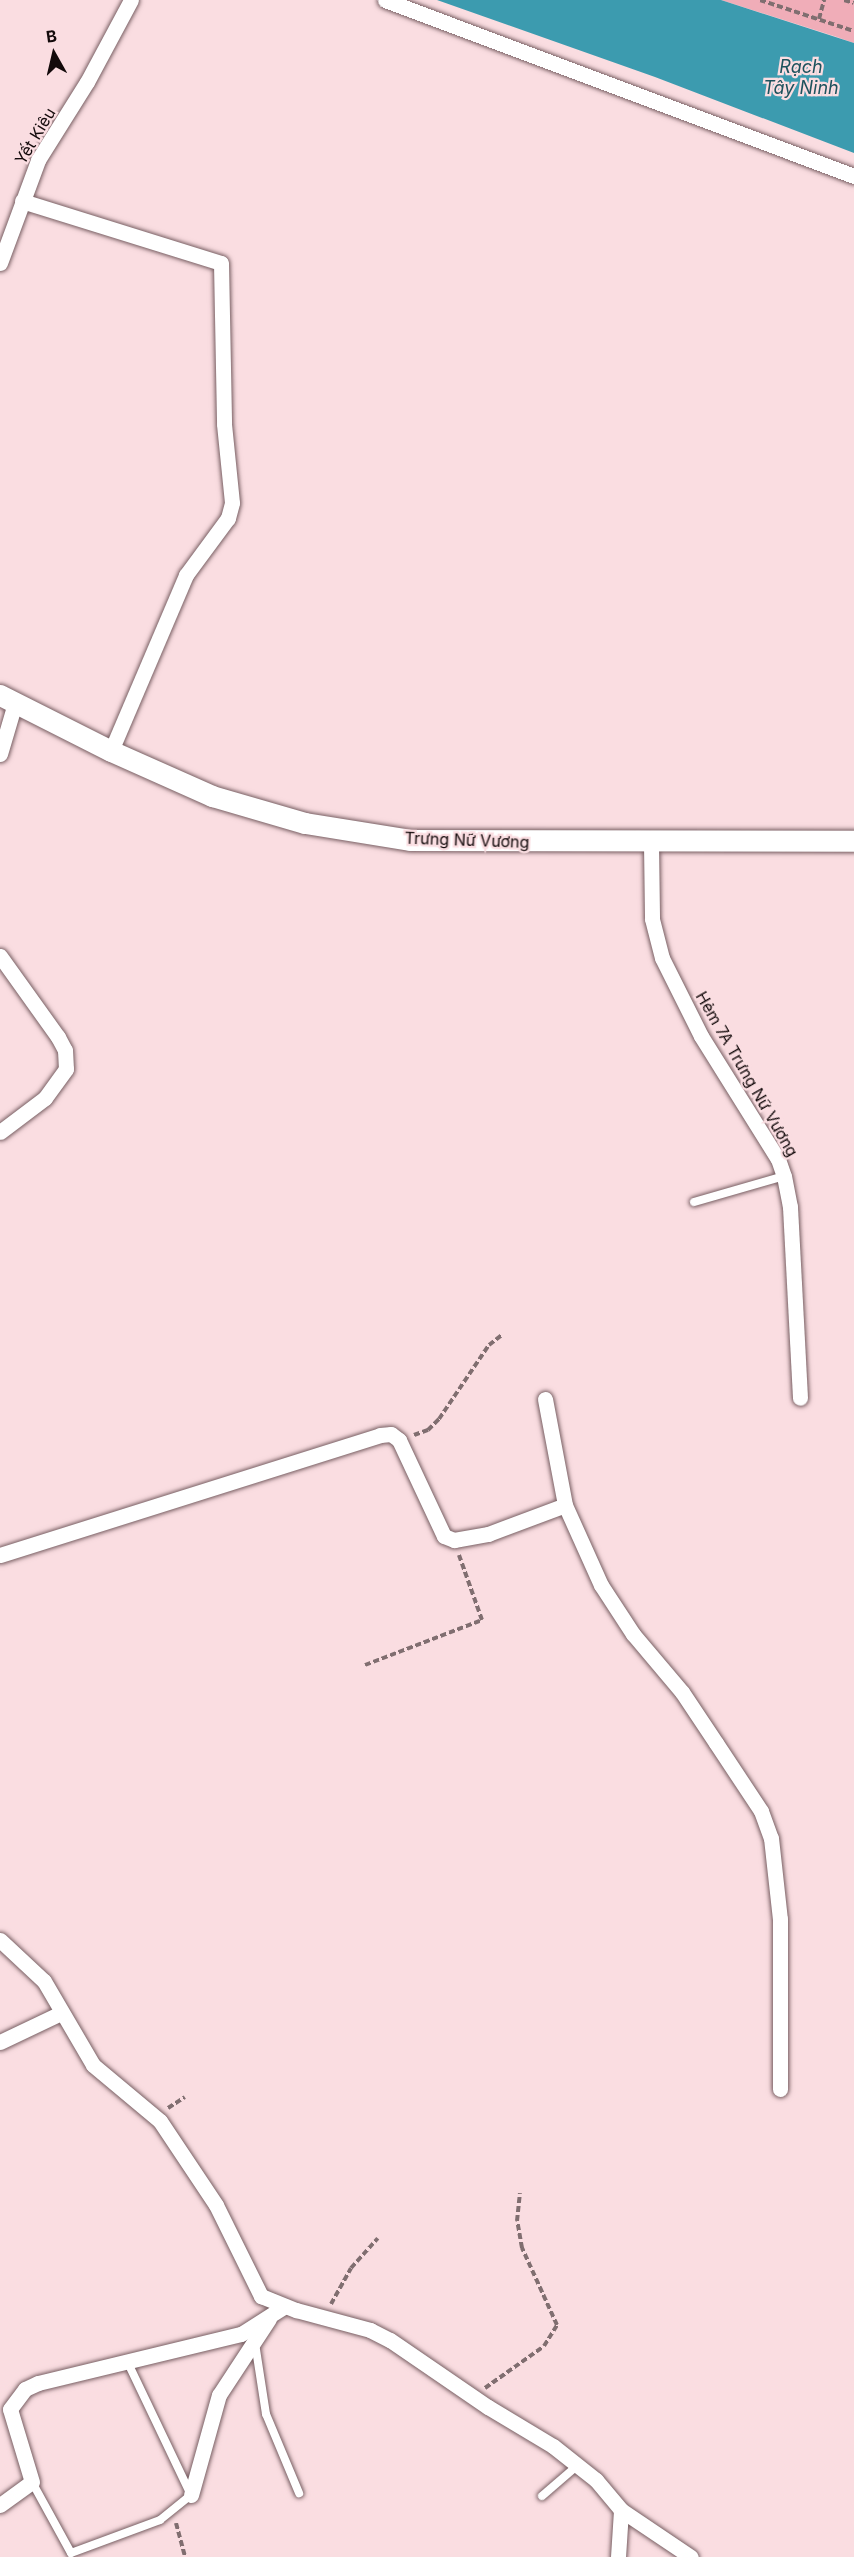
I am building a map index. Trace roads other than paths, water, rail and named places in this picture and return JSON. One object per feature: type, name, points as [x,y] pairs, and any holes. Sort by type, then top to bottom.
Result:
[{"type":"main road","name":"Trưng Nữ Vương","points":[[8,699],[111,751],[212,796],[304,823],[410,840],[651,844],[854,841]]},
{"type":"street","name":"Yết Kiêu","points":[[0,263],[38,160],[83,91],[131,0]]},
{"type":"street","points":[[385,0],[558,62],[854,176]]},
{"type":"street","points":[[22,201],[221,263],[224,424],[232,503],[228,518],[186,575],[111,751]]},
{"type":"street","points":[[0,754],[8,699]]},
{"type":"street","name":"Hẻm 7A Trưng Nữ Vương","points":[[651,844],[652,918],[662,958],[701,1036],[778,1159],[784,1176],[790,1207],[800,1398]]},
{"type":"street","points":[[0,956],[58,1036],[64,1050],[66,1069],[45,1098],[0,1132]]},
{"type":"street","points":[[545,1399],[565,1504],[601,1585],[633,1634],[682,1692],[760,1811],[771,1838],[780,1919],[780,2089]]},
{"type":"street","points":[[0,1556],[172,1503],[348,1442],[391,1434],[399,1440],[444,1536],[454,1540],[488,1534],[565,1504]]},
{"type":"street","points":[[0,1940],[31,1966],[93,2065],[160,2121],[216,2205],[261,2295],[285,2306],[370,2330],[390,2340],[472,2397],[578,2465],[596,2480],[621,2511],[691,2557]]},
{"type":"street","points":[[0,2042],[62,2013]]},
{"type":"street","points":[[0,2505],[32,2482],[10,2409],[14,2401],[38,2383],[240,2334],[285,2306]]},
{"type":"street","points":[[191,2495],[219,2395],[271,2316]]},
{"type":"street","points":[[618,2557],[621,2511]]},
{"type":"lane","points":[[694,1202],[784,1176]]},
{"type":"lane","points":[[255,2342],[266,2414],[299,2493]]},
{"type":"lane","points":[[32,2482],[71,2553],[160,2520],[191,2495],[127,2360]]},
{"type":"lane","points":[[542,2496],[578,2465]]},
{"type":"water","name":"Rạch Tây Ninh","points":[[437,0],[721,0],[854,43],[854,153],[655,77]]}]
